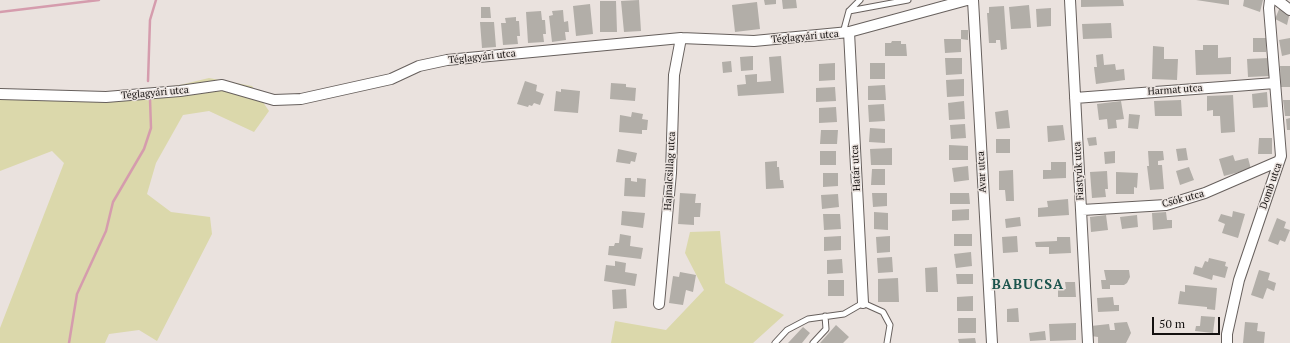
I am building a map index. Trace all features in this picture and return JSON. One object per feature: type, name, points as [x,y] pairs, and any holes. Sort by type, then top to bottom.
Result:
[{"type":"street","name":"Téglagyári utca","points":[[0,94],[106,97],[180,91],[222,85],[274,100],[301,99],[391,79],[418,66],[447,60],[681,38],[754,41],[846,33],[967,0]]},
{"type":"street","name":"Avar utca","points":[[973,0],[992,343]]},
{"type":"street","name":"Fiastyúk utca","points":[[1070,0],[1088,343]]},
{"type":"street","name":"Domb utca","points":[[1227,343],[1227,334],[1239,280],[1281,156],[1269,8],[1270,0]]},
{"type":"street","points":[[1277,0],[1290,10]]},
{"type":"street","name":"Határ utca","points":[[846,33],[863,304]]},
{"type":"street","name":"Hajnalcsillag utca","points":[[659,304],[671,172],[674,75],[681,38]]},
{"type":"street","name":"Harmat utca","points":[[1075,98],[1275,83]]},
{"type":"street","name":"Csók utca","points":[[1082,210],[1166,205],[1205,193],[1279,162]]},
{"type":"lane","points":[[846,33],[849,11],[860,0]]},
{"type":"lane","points":[[849,11],[908,0]]},
{"type":"lane","points":[[777,342],[787,330],[808,319],[844,314],[863,304],[882,312],[890,325],[887,343]]},
{"type":"lane","points":[[813,343],[826,329],[825,316]]},
{"type":"shaded area","points":[[209,78],[252,86],[269,111],[254,132],[209,111],[183,115],[156,163],[147,194],[171,212],[210,217],[212,234],[157,341],[139,330],[109,334],[105,343],[0,343],[0,328],[64,163],[52,151],[0,171],[0,99],[109,102]]},
{"type":"shaded area","points":[[720,231],[725,283],[784,315],[753,343],[611,343],[615,321],[666,330],[704,290],[685,253],[690,232]]},
{"type":"building","points":[[639,0],[641,31],[624,32],[621,1]]},
{"type":"building","points":[[764,0],[776,0],[776,4],[765,5]]},
{"type":"building","points":[[782,0],[796,0],[797,8],[783,9]]},
{"type":"building","points":[[1081,0],[1123,0],[1124,6],[1081,7]]},
{"type":"building","points":[[1196,0],[1229,0],[1229,5]]},
{"type":"building","points":[[1244,0],[1263,0],[1260,12],[1243,6]]},
{"type":"building","points":[[600,1],[616,1],[617,32],[600,32]]},
{"type":"building","points":[[757,2],[760,29],[735,32],[732,5]]},
{"type":"building","points":[[590,4],[593,34],[576,36],[573,6]]},
{"type":"building","points":[[1029,5],[1031,28],[1011,29],[1009,7]]},
{"type":"building","points":[[1004,6],[1007,49],[1001,50],[1000,40],[996,40],[996,43],[989,43],[987,13],[989,13],[989,7]]},
{"type":"building","points":[[481,7],[490,7],[491,18],[481,18]]},
{"type":"building","points":[[1280,7],[1290,12],[1287,25],[1275,19]]},
{"type":"building","points":[[1051,8],[1051,26],[1037,27],[1036,9]]},
{"type":"building","points":[[563,10],[564,22],[568,21],[569,32],[565,32],[566,40],[552,42],[549,16],[553,15],[552,11]]},
{"type":"building","points":[[541,11],[542,20],[545,20],[546,34],[543,34],[544,42],[528,43],[526,12]]},
{"type":"building","points":[[516,17],[516,21],[519,21],[520,36],[517,36],[518,44],[503,45],[501,23],[506,23],[505,18]]},
{"type":"building","points":[[480,22],[494,22],[496,47],[482,48]]},
{"type":"building","points":[[1111,23],[1112,38],[1083,39],[1082,24]]},
{"type":"building","points":[[961,30],[968,30],[968,40],[961,39]]},
{"type":"building","points":[[1253,38],[1266,38],[1266,52],[1253,52]]},
{"type":"building","points":[[1290,38],[1290,54],[1282,56],[1279,40]]},
{"type":"building","points":[[944,39],[961,39],[961,52],[945,53]]},
{"type":"building","points":[[892,41],[901,41],[901,44],[906,44],[907,56],[885,56],[885,43],[891,43]]},
{"type":"building","points":[[1203,45],[1218,45],[1218,58],[1231,57],[1231,74],[1196,75],[1195,50],[1203,50]]},
{"type":"building","points":[[1153,46],[1164,47],[1164,59],[1178,59],[1177,80],[1152,79]]},
{"type":"building","points":[[1103,54],[1104,65],[1115,64],[1116,70],[1124,69],[1125,80],[1096,84],[1094,67],[1097,67],[1096,55]]},
{"type":"building","points":[[753,56],[753,70],[741,71],[740,57]]},
{"type":"building","points":[[781,56],[784,93],[738,96],[737,85],[746,84],[745,75],[757,74],[757,82],[771,81],[769,57]]},
{"type":"building","points":[[945,58],[962,58],[962,74],[946,75]]},
{"type":"building","points":[[1269,58],[1270,76],[1248,77],[1247,59]]},
{"type":"building","points":[[731,61],[732,72],[723,73],[722,62]]},
{"type":"building","points":[[835,63],[835,80],[819,81],[819,64]]},
{"type":"building","points":[[870,63],[885,63],[885,79],[870,79]]},
{"type":"building","points":[[1280,66],[1290,66],[1290,87],[1281,87]]},
{"type":"building","points":[[964,79],[964,96],[947,97],[946,80]]},
{"type":"building","points":[[525,81],[537,85],[536,91],[544,94],[540,105],[534,103],[532,106],[529,105],[528,107],[517,104]]},
{"type":"building","points":[[611,83],[626,84],[626,87],[636,88],[635,101],[610,99]]},
{"type":"building","points":[[885,85],[886,100],[868,100],[868,86]]},
{"type":"building","points":[[835,87],[836,101],[816,102],[816,88]]},
{"type":"building","points":[[561,89],[580,91],[578,113],[554,111],[556,91],[561,92]]},
{"type":"building","points":[[1267,92],[1268,107],[1253,108],[1252,94]]},
{"type":"building","points":[[1233,95],[1235,132],[1221,133],[1220,116],[1213,116],[1213,110],[1207,111],[1207,96]]},
{"type":"building","points":[[1181,100],[1182,116],[1155,116],[1154,101]]},
{"type":"building","points":[[1283,100],[1290,100],[1290,116],[1285,116]]},
{"type":"building","points":[[964,101],[965,119],[949,120],[948,103]]},
{"type":"building","points":[[1121,101],[1124,119],[1116,120],[1117,128],[1108,129],[1107,119],[1099,120],[1097,104]]},
{"type":"building","points":[[884,104],[885,121],[869,122],[868,105]]},
{"type":"building","points":[[836,107],[837,122],[819,123],[819,108]]},
{"type":"building","points":[[1008,110],[1010,128],[997,129],[995,112]]},
{"type":"building","points":[[632,112],[643,114],[642,119],[648,120],[647,130],[642,130],[642,134],[619,132],[620,115],[631,117]]},
{"type":"building","points":[[1129,114],[1140,115],[1138,129],[1128,128]]},
{"type":"building","points":[[1290,118],[1290,130],[1287,130],[1286,119]]},
{"type":"building","points":[[965,124],[966,138],[951,139],[950,125]]},
{"type":"building","points":[[1063,125],[1065,140],[1048,142],[1047,126]]},
{"type":"building","points":[[870,128],[885,129],[885,143],[869,142]]},
{"type":"building","points":[[821,130],[838,130],[837,144],[820,144]]},
{"type":"building","points":[[1096,137],[1097,145],[1089,146],[1087,138]]},
{"type":"building","points":[[1259,138],[1272,138],[1272,154],[1258,154]]},
{"type":"building","points":[[996,139],[1010,139],[1010,153],[996,153]]},
{"type":"building","points":[[949,145],[968,146],[968,160],[949,160]]},
{"type":"building","points":[[892,148],[892,165],[871,165],[870,149]]},
{"type":"building","points":[[1186,148],[1188,160],[1178,161],[1176,149]]},
{"type":"building","points":[[618,149],[637,153],[635,162],[631,161],[630,164],[616,162]]},
{"type":"building","points":[[820,151],[836,151],[836,165],[820,165]]},
{"type":"building","points":[[1115,151],[1115,163],[1105,164],[1104,152]]},
{"type":"building","points":[[1148,151],[1163,151],[1164,160],[1158,161],[1158,165],[1162,165],[1164,189],[1150,190],[1147,166],[1149,166]]},
{"type":"building","points":[[1233,155],[1235,161],[1248,158],[1251,169],[1224,176],[1219,159]]},
{"type":"building","points":[[777,161],[780,180],[783,180],[784,188],[766,189],[765,162]]},
{"type":"building","points":[[1051,162],[1066,162],[1066,178],[1043,179],[1043,170],[1051,170]]},
{"type":"building","points":[[968,166],[969,180],[954,182],[952,168]]},
{"type":"building","points":[[1189,167],[1194,180],[1180,185],[1176,171]]},
{"type":"building","points":[[872,169],[885,169],[885,185],[871,185]]},
{"type":"building","points":[[1013,170],[1014,201],[1006,201],[1005,190],[999,190],[999,171]]},
{"type":"building","points":[[1107,171],[1108,189],[1105,189],[1106,197],[1092,198],[1090,172]]},
{"type":"building","points":[[1116,172],[1138,173],[1137,188],[1134,187],[1134,194],[1116,194]]},
{"type":"building","points":[[823,173],[838,173],[838,186],[823,187]]},
{"type":"building","points":[[625,178],[631,178],[631,181],[637,182],[637,178],[646,179],[645,197],[624,196]]},
{"type":"building","points":[[680,193],[696,194],[695,203],[701,203],[700,217],[694,217],[694,225],[678,224]]},
{"type":"building","points":[[872,193],[887,193],[887,206],[873,207]]},
{"type":"building","points":[[950,193],[969,193],[970,204],[950,204]]},
{"type":"building","points":[[838,194],[839,207],[822,209],[821,195]]},
{"type":"building","points":[[1068,199],[1069,215],[1038,217],[1038,208],[1048,207],[1047,201]]},
{"type":"building","points":[[969,209],[969,220],[952,221],[952,210]]},
{"type":"building","points":[[622,211],[645,213],[643,228],[621,225]]},
{"type":"building","points":[[1233,211],[1245,214],[1238,238],[1222,233],[1225,224],[1218,221],[1221,214],[1232,217]]},
{"type":"building","points":[[874,212],[888,213],[888,230],[874,229]]},
{"type":"building","points":[[1166,212],[1167,220],[1172,220],[1172,228],[1153,230],[1152,213]]},
{"type":"building","points":[[823,214],[840,214],[841,229],[824,230]]},
{"type":"building","points":[[1106,215],[1108,230],[1091,232],[1090,217]]},
{"type":"building","points":[[1137,215],[1138,227],[1122,229],[1120,217]]},
{"type":"building","points":[[1020,217],[1021,226],[1006,228],[1005,219]]},
{"type":"building","points":[[1277,218],[1286,222],[1284,228],[1290,230],[1285,242],[1280,240],[1278,245],[1268,241]]},
{"type":"building","points":[[620,234],[631,236],[630,246],[643,248],[641,259],[608,255],[609,246],[614,246],[615,243],[619,243]]},
{"type":"building","points":[[954,234],[972,234],[972,246],[954,246]]},
{"type":"building","points":[[841,236],[841,250],[824,251],[824,237]]},
{"type":"building","points":[[890,236],[890,252],[877,253],[876,237]]},
{"type":"building","points":[[1017,236],[1018,252],[1003,253],[1002,237]]},
{"type":"building","points":[[1057,237],[1070,237],[1071,253],[1049,254],[1049,247],[1036,247],[1035,242],[1057,241]]},
{"type":"building","points":[[971,252],[972,266],[956,268],[954,254]]},
{"type":"building","points":[[892,257],[893,272],[878,273],[877,258]]},
{"type":"building","points":[[1209,258],[1226,262],[1225,266],[1228,267],[1225,278],[1213,275],[1212,280],[1193,274],[1195,266],[1202,268],[1205,261],[1208,262]]},
{"type":"building","points":[[842,259],[843,273],[827,274],[827,260]]},
{"type":"building","points":[[615,261],[626,263],[625,272],[637,274],[635,286],[604,281],[606,265],[615,266]]},
{"type":"building","points":[[937,267],[938,292],[926,292],[925,268]]},
{"type":"building","points":[[1104,270],[1129,270],[1130,277],[1124,285],[1110,285],[1110,289],[1102,289],[1101,280],[1106,280]]},
{"type":"building","points":[[1259,270],[1270,273],[1268,280],[1276,283],[1274,291],[1267,288],[1263,299],[1251,295]]},
{"type":"building","points":[[680,272],[696,275],[693,292],[686,290],[683,305],[669,303],[673,276],[679,277]]},
{"type":"building","points":[[956,274],[973,274],[973,284],[957,284]]},
{"type":"building","points":[[898,278],[899,302],[878,302],[878,279]]},
{"type":"building","points":[[828,280],[844,280],[844,296],[828,296]]},
{"type":"building","points":[[1065,282],[1075,282],[1076,297],[1058,297],[1058,290],[1066,289]]},
{"type":"building","points":[[1185,285],[1217,288],[1215,310],[1207,309],[1207,307],[1178,304],[1180,291],[1185,292]]},
{"type":"building","points":[[626,289],[627,308],[613,309],[612,290]]},
{"type":"building","points":[[973,296],[973,311],[957,311],[957,297]]},
{"type":"building","points":[[1113,297],[1114,305],[1119,305],[1119,311],[1098,312],[1097,298]]},
{"type":"building","points":[[1018,308],[1019,322],[1007,322],[1007,309]]},
{"type":"building","points":[[1201,316],[1215,317],[1213,333],[1195,331],[1196,326],[1200,326]]},
{"type":"building","points":[[958,318],[976,318],[976,333],[958,333]]},
{"type":"building","points":[[1127,322],[1131,333],[1126,343],[1098,343],[1098,337],[1091,336],[1091,326],[1109,324],[1110,330],[1115,330],[1114,323]]},
{"type":"building","points":[[1245,322],[1258,323],[1257,331],[1265,332],[1264,343],[1243,343]]},
{"type":"building","points":[[1076,323],[1076,340],[1050,341],[1049,324]]},
{"type":"building","points":[[836,325],[849,337],[843,343],[820,343]]},
{"type":"building","points":[[803,327],[810,333],[802,343],[788,343]]},
{"type":"building","points":[[1045,331],[1046,340],[1030,341],[1029,333]]},
{"type":"building","points":[[975,338],[976,343],[959,343],[958,339]]},
{"type":"waterway","points":[[0,12],[99,0]]},
{"type":"waterway","points":[[148,81],[150,20],[156,0]]},
{"type":"waterway","points":[[69,343],[77,294],[106,231],[113,202],[144,149],[151,128],[150,99]]},
{"type":"district","name":"BABUCSA","points":[[1028,285]]}]
